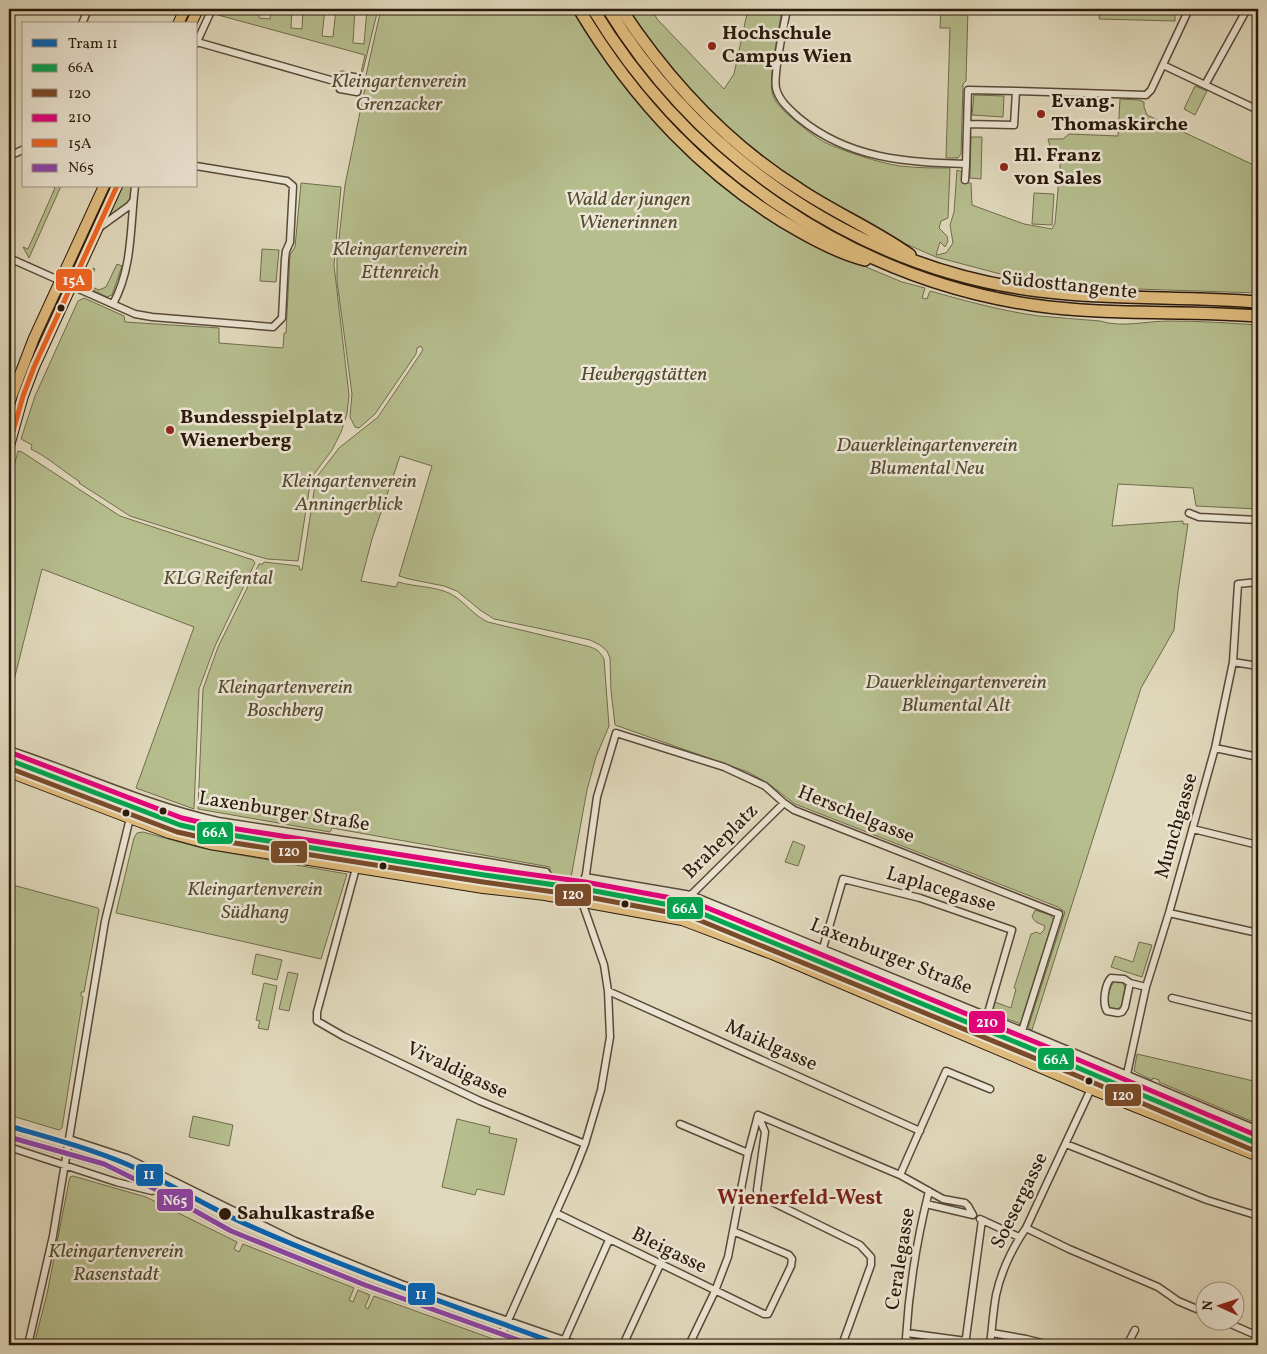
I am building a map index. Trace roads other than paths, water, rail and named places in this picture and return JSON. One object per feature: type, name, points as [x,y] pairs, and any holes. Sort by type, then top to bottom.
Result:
[{"type":"highway","points":[[580,9],[610,56],[652,110],[676,136],[727,184],[775,217],[812,238],[851,256],[903,271]]},
{"type":"highway","name":"Südosttangente","points":[[593,9],[623,55],[656,97],[724,164],[768,198],[806,223],[854,249],[903,271],[969,292],[1034,305],[1095,311],[1258,316]]},
{"type":"highway","name":"Südosttangente","points":[[608,9],[632,46],[666,89],[709,134],[739,161],[774,188],[836,226],[878,246],[926,266],[989,283],[1070,295],[1258,302]]},
{"type":"highway","points":[[621,9],[650,51],[676,83],[722,130],[753,156],[798,189],[896,245],[926,266]]},
{"type":"main road","points":[[179,22],[185,9]]},
{"type":"main road","points":[[192,22],[198,9]]},
{"type":"main road","points":[[9,403],[34,338],[103,188]]},
{"type":"main road","points":[[9,446],[23,396],[34,367],[116,188]]},
{"type":"main road","name":"Laxenburger Straße","points":[[9,760],[131,800],[180,825],[211,832],[584,889],[686,908],[1258,1144]]},
{"type":"main road","name":"Laxenburger Straße","points":[[9,772],[169,833],[210,844],[582,902],[682,920],[772,954],[1091,1089],[1258,1156]]},
{"type":"street","points":[[83,22],[88,9]]},
{"type":"street","points":[[198,41],[212,9]]},
{"type":"street","points":[[786,9],[776,85],[781,100],[791,111],[827,137],[872,155],[915,162],[966,164]]},
{"type":"street","points":[[965,180],[968,90],[1146,95],[1151,90],[1189,9]]},
{"type":"street","points":[[1205,85],[1247,9]]},
{"type":"street","points":[[198,43],[341,83],[356,85]]},
{"type":"street","points":[[1163,65],[1258,110]]},
{"type":"street","points":[[967,124],[1014,125],[1016,91]]},
{"type":"street","points":[[9,154],[22,150]]},
{"type":"street","points":[[9,258],[135,314],[269,327],[276,325],[282,318],[285,259],[286,250],[290,242],[293,186],[287,181],[198,166]]},
{"type":"street","points":[[113,304],[127,270],[136,188]]},
{"type":"street","points":[[99,228],[129,206],[134,200]]},
{"type":"street","points":[[1189,512],[1199,518],[1258,520]]},
{"type":"street","name":"Munchgasse","points":[[1127,1074],[1146,987],[1216,748],[1233,662],[1238,584],[1258,582]]},
{"type":"street","points":[[1233,662],[1258,666]]},
{"type":"street","name":"Herschelgasse","points":[[585,877],[597,797],[616,733],[724,767],[765,786],[794,810],[1059,914],[1022,1031]]},
{"type":"street","points":[[1216,748],[1258,757]]},
{"type":"street","name":"Laxenburger Straße","points":[[9,750],[62,768],[131,800]]},
{"type":"street","points":[[28,1345],[52,1242],[105,921],[130,818],[131,800]]},
{"type":"street","name":"Braheplatz","points":[[686,908],[691,895],[784,803]]},
{"type":"street","points":[[1193,829],[1258,845]]},
{"type":"street","name":"Vivaldigasse","points":[[356,868],[317,1012],[317,1021],[343,1036],[480,1101],[585,1144]]},
{"type":"street","points":[[502,1334],[585,1144],[601,1090],[610,1036],[608,991],[604,965],[582,902],[585,877]]},
{"type":"street","name":"Laxenburger Straße","points":[[585,877],[691,895],[823,948],[1258,1130]]},
{"type":"street","name":"Laplacegasse","points":[[823,948],[842,880],[920,898],[1012,930],[987,1016]]},
{"type":"street","points":[[1169,913],[1258,933]]},
{"type":"street","points":[[1130,984],[1122,1012],[1107,1011],[1104,1004],[1109,979],[1115,977],[1124,979],[1130,984],[1146,987]]},
{"type":"street","name":"Maiklgasse","points":[[608,991],[920,1130]]},
{"type":"street","points":[[1172,998],[1258,1019]]},
{"type":"street","points":[[900,1175],[946,1071],[990,1089]]},
{"type":"street","name":"Soesergasse","points":[[990,1345],[998,1288],[1019,1237],[1026,1228],[1097,1076]]},
{"type":"street","points":[[689,1345],[715,1291],[728,1257],[748,1153],[758,1115]]},
{"type":"street","points":[[758,1115],[900,1175],[943,1199],[964,1203],[972,1214]]},
{"type":"street","points":[[758,1115],[764,1132],[758,1194],[860,1245],[871,1257],[871,1265],[842,1345]]},
{"type":"street","points":[[680,1124],[748,1153]]},
{"type":"street","points":[[9,1137],[104,1164],[163,1193],[231,1231],[365,1285],[532,1345]]},
{"type":"street","points":[[68,1139],[127,1158],[295,1241],[401,1284],[578,1345]]},
{"type":"street","points":[[1066,1144],[1207,1200],[1252,1214],[1258,1214]]},
{"type":"street","points":[[9,1158],[10,1148],[116,1182],[163,1193]]},
{"type":"street","name":"Ceralegasse","points":[[907,1333],[915,1262],[929,1191]]},
{"type":"street","points":[[926,1204],[972,1214],[1019,1237]]},
{"type":"street","name":"Bleigasse","points":[[556,1213],[715,1291],[764,1314],[768,1314],[791,1266],[792,1259],[789,1255],[733,1231]]},
{"type":"street","points":[[965,1343],[982,1220]]},
{"type":"street","points":[[1026,1228],[1069,1249],[1158,1287],[1178,1301],[1194,1308]]},
{"type":"street","points":[[564,1341],[609,1240]]},
{"type":"street","points":[[623,1345],[660,1264]]},
{"type":"street","points":[[1127,1345],[1135,1330]]},
{"type":"street","points":[[1244,1330],[1258,1336]]},
{"type":"street","points":[[930,1345],[908,1341],[907,1333],[978,1345]]},
{"type":"street","points":[[992,1333],[1050,1345]]},
{"type":"tram line","name":"11","points":[[9,1126],[101,1154],[161,1180],[235,1219],[288,1242],[404,1288],[561,1345]]},
{"type":"place","name":"Hochschule Campus Wien","points":[[712,46]]},
{"type":"place","name":"Evang. Thomaskirche","points":[[1041,114]]},
{"type":"place","name":"Hl. Franz von Sales","points":[[1004,167]]},
{"type":"place","name":"Bundesspielplatz Wienerberg","points":[[170,430]]},
{"type":"place","name":"Sahulkastraße","points":[[225,1214]]},
{"type":"district","name":"Wienerfeld-West","points":[[800,1198]]},
{"type":"park label","name":"Kleingartenverein Grenzacker","points":[[399,94]]},
{"type":"park label","name":"Wald der jungen Wienerinnen","points":[[628,212]]},
{"type":"park label","name":"Kleingartenverein Ettenreich","points":[[400,262]]},
{"type":"park label","name":"Heuberggstätten","points":[[644,375]]},
{"type":"park label","name":"Dauerkleingartenverein Blumental Neu","points":[[927,458]]},
{"type":"park label","name":"Kleingartenverein Anningerblick","points":[[349,494]]},
{"type":"park label","name":"KLG Reifental","points":[[218,579]]},
{"type":"park label","name":"Dauerkleingartenverein Blumental Alt","points":[[956,694]]},
{"type":"park label","name":"Kleingartenverein Boschberg","points":[[285,700]]},
{"type":"park label","name":"Kleingartenverein Südhang","points":[[255,902]]},
{"type":"park label","name":"Kleingartenverein Rasenstadt","points":[[116,1264]]}]
